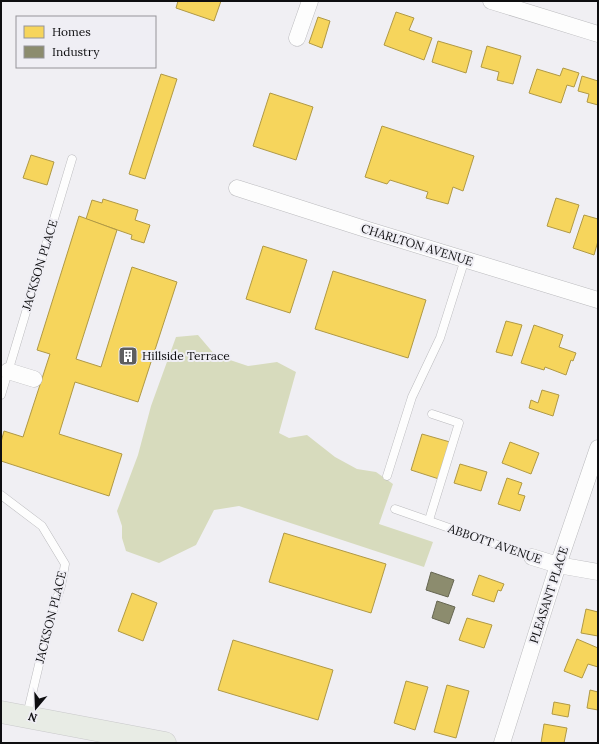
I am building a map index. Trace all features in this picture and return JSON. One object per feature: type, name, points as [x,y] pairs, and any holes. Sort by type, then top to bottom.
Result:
[{"type":"main road","points":[[1,712],[165,743]]},
{"type":"street","points":[[297,38],[310,1]]},
{"type":"street","points":[[491,1],[598,34]]},
{"type":"street","name":"CHARLTON AVENUE","points":[[237,188],[598,300]]},
{"type":"street","points":[[8,371],[34,379]]},
{"type":"street","name":"PLEASANT PLACE","points":[[502,743],[558,565],[598,448]]},
{"type":"street","name":"ABBOTT AVENUE","points":[[532,557],[558,565],[598,572]]},
{"type":"lane","name":"JACKSON PLACE","points":[[1,395],[72,159]]},
{"type":"lane","points":[[388,476],[412,397],[440,338],[465,259]]},
{"type":"lane","points":[[429,520],[458,423],[432,414]]},
{"type":"lane","name":"JACKSON PLACE","points":[[1,495],[42,526],[65,564],[61,586],[48,627],[26,716]]},
{"type":"lane","name":"ABBOTT AVENUE","points":[[395,508],[532,557]]},
{"type":"green space","points":[[198,335],[215,355],[248,366],[277,362],[296,372],[279,433],[289,438],[307,435],[335,457],[357,469],[376,472],[393,484],[379,524],[433,542],[424,567],[239,506],[214,510],[196,545],[159,563],[126,551],[122,538],[122,526],[117,511],[138,455],[151,406],[176,337]]},
{"type":"building: Homes","points":[[178,1],[221,1],[214,21],[176,8]]},
{"type":"building: Homes","points":[[396,12],[414,18],[409,30],[432,38],[424,60],[384,45]]},
{"type":"building: Homes","points":[[318,17],[330,21],[322,48],[309,43]]},
{"type":"building: Homes","points":[[438,41],[472,51],[466,73],[432,62]]},
{"type":"building: Homes","points":[[487,46],[521,56],[513,84],[497,80],[499,72],[481,67]]},
{"type":"building: Homes","points":[[563,68],[579,73],[574,87],[567,85],[561,103],[529,93],[537,69],[560,76]]},
{"type":"building: Homes","points":[[161,74],[177,79],[145,179],[129,174]]},
{"type":"building: Homes","points":[[582,76],[598,81],[598,105],[587,102],[589,94],[578,91]]},
{"type":"building: Homes","points":[[270,93],[313,107],[296,160],[253,146]]},
{"type":"building: Homes","points":[[382,126],[474,156],[463,191],[453,187],[448,204],[426,198],[428,192],[390,180],[387,184],[365,177]]},
{"type":"building: Homes","points":[[31,155],[54,162],[47,185],[23,178]]},
{"type":"building: Homes","points":[[556,198],[579,205],[570,233],[547,226]]},
{"type":"building: Homes","points":[[103,199],[138,210],[135,220],[150,225],[144,243],[131,239],[132,235],[86,219],[92,200],[102,203]]},
{"type":"building: Homes","points":[[584,215],[598,219],[598,241],[594,255],[573,248]]},
{"type":"building: Homes","name":"Hillside Terrace","points":[[79,216],[117,230],[76,359],[101,367],[132,267],[177,282],[138,402],[75,382],[59,434],[122,454],[109,496],[1,461],[1,442],[4,431],[23,437],[50,354],[37,350]]},
{"type":"building: Homes","points":[[263,246],[307,260],[290,313],[246,299]]},
{"type":"building: Homes","points":[[333,271],[426,300],[408,358],[315,329]]},
{"type":"building: Homes","points":[[506,321],[522,325],[512,356],[496,352]]},
{"type":"building: Homes","points":[[534,325],[563,335],[559,347],[576,353],[573,361],[571,360],[566,375],[545,367],[544,370],[521,363]]},
{"type":"building: Homes","points":[[542,390],[559,395],[553,416],[529,408],[531,400],[538,403]]},
{"type":"building: Homes","points":[[422,434],[450,442],[439,479],[411,470]]},
{"type":"building: Homes","points":[[510,442],[539,453],[531,474],[502,463]]},
{"type":"building: Homes","points":[[460,464],[487,472],[481,491],[454,483]]},
{"type":"building: Homes","points":[[507,478],[522,483],[518,494],[525,496],[520,511],[498,504]]},
{"type":"building: Homes","points":[[284,533],[386,564],[371,613],[269,582]]},
{"type":"building: Homes","points":[[479,575],[504,584],[501,591],[498,590],[494,602],[472,595]]},
{"type":"building: Homes","points":[[132,593],[157,603],[143,641],[118,631]]},
{"type":"building: Homes","points":[[586,609],[598,612],[598,636],[581,633]]},
{"type":"building: Homes","points":[[467,618],[492,625],[484,648],[459,640]]},
{"type":"building: Homes","points":[[577,639],[598,648],[598,667],[588,664],[582,678],[564,671]]},
{"type":"building: Homes","points":[[233,640],[333,670],[318,720],[218,690]]},
{"type":"building: Homes","points":[[406,681],[428,687],[415,730],[394,723]]},
{"type":"building: Homes","points":[[447,685],[469,691],[456,738],[434,732]]},
{"type":"building: Homes","points":[[590,690],[598,692],[598,710],[587,708]]},
{"type":"building: Homes","points":[[554,702],[570,705],[568,717],[552,714]]},
{"type":"building: Homes","points":[[544,724],[567,728],[564,743],[541,743]]},
{"type":"building: Industry","points":[[431,572],[454,580],[448,597],[426,590]]},
{"type":"building: Industry","points":[[437,601],[455,607],[449,624],[432,618]]},
{"type":"place","name":"Hillside Terrace","points":[[128,356]]}]
